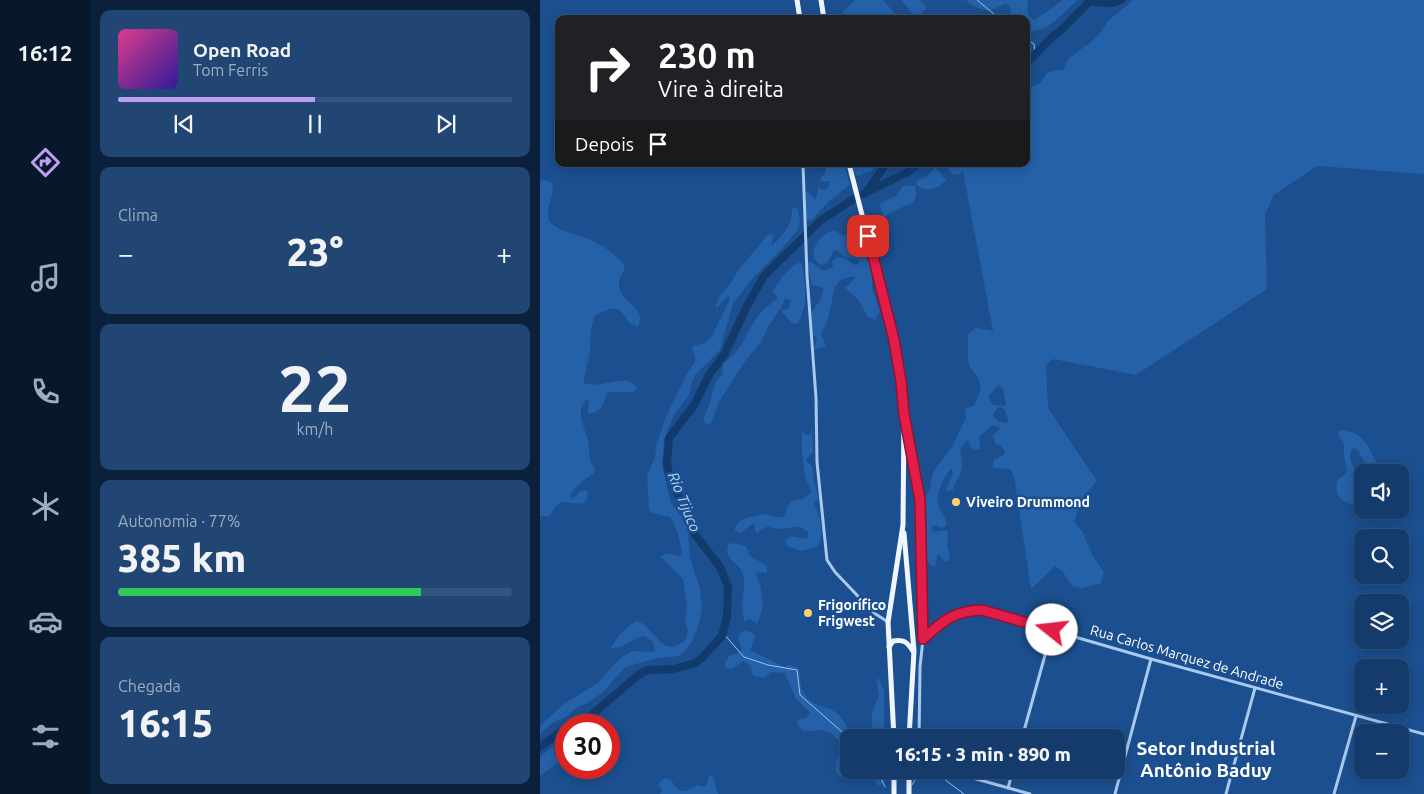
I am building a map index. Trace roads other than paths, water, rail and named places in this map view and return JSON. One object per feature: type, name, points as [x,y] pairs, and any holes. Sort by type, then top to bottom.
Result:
[{"type":"main road","points":[[797,0],[799,15]]},
{"type":"main road","points":[[821,0],[823,15]]},
{"type":"main road","points":[[850,167],[894,340],[901,381],[904,414],[903,525],[914,651],[910,729]]},
{"type":"main road","points":[[894,729],[888,622],[903,525]]},
{"type":"main road","points":[[888,647],[893,641],[902,640],[914,651]]},
{"type":"main road","points":[[894,779],[894,794]]},
{"type":"main road","points":[[909,779],[909,794]]},
{"type":"street","points":[[803,167],[820,505],[827,560],[834,572],[874,613],[888,622]]},
{"type":"street","points":[[904,414],[920,500],[923,639],[920,667],[919,729]]},
{"type":"street","name":"Rua Carlos Marquez de Andrade","points":[[923,639],[952,615],[971,610],[988,612],[1254,688],[1424,734]]},
{"type":"street","points":[[1024,729],[1052,630]]},
{"type":"street","points":[[1115,794],[1151,659]]},
{"type":"street","points":[[1226,794],[1254,688]]},
{"type":"street","points":[[1334,794],[1356,716]]},
{"type":"street","points":[[976,779],[1030,794]]},
{"type":"street","points":[[1008,788],[1010,779]]},
{"type":"waterway","points":[[977,0],[995,15]]},
{"type":"waterway","name":"Rio Tijuco","points":[[1030,60],[1091,0]]},
{"type":"waterway","name":"Rio Tijuco","points":[[1089,2],[1112,3],[1121,0]]},
{"type":"waterway","points":[[1030,42],[1034,44],[1035,54]]},
{"type":"waterway","name":"Rio Tijuco","points":[[867,191],[884,167]]},
{"type":"waterway","name":"Rio Tijuco","points":[[593,714],[637,676],[647,670],[674,669],[695,663],[722,636],[727,616],[728,586],[720,567],[694,533],[669,474],[667,463],[669,438],[694,405],[709,375],[724,355],[747,306],[764,276],[820,221],[855,198],[906,173],[914,167]]},
{"type":"waterway","points":[[723,633],[744,657],[768,665],[797,670],[800,695],[840,730]]},
{"type":"waterway","name":"Rio Tijuco","points":[[540,747],[555,736]]},
{"type":"waterway","points":[[912,785],[916,778],[936,773],[964,794]]},
{"type":"waterway","points":[[881,779],[885,787]]},
{"type":"place","name":"Viveiro Drummond","points":[[956,502]]},
{"type":"place","name":"Frigorífico Frigwest","points":[[808,613]]},
{"type":"district","name":"Setor Industrial Antônio Baduy","points":[[1206,759]]}]
